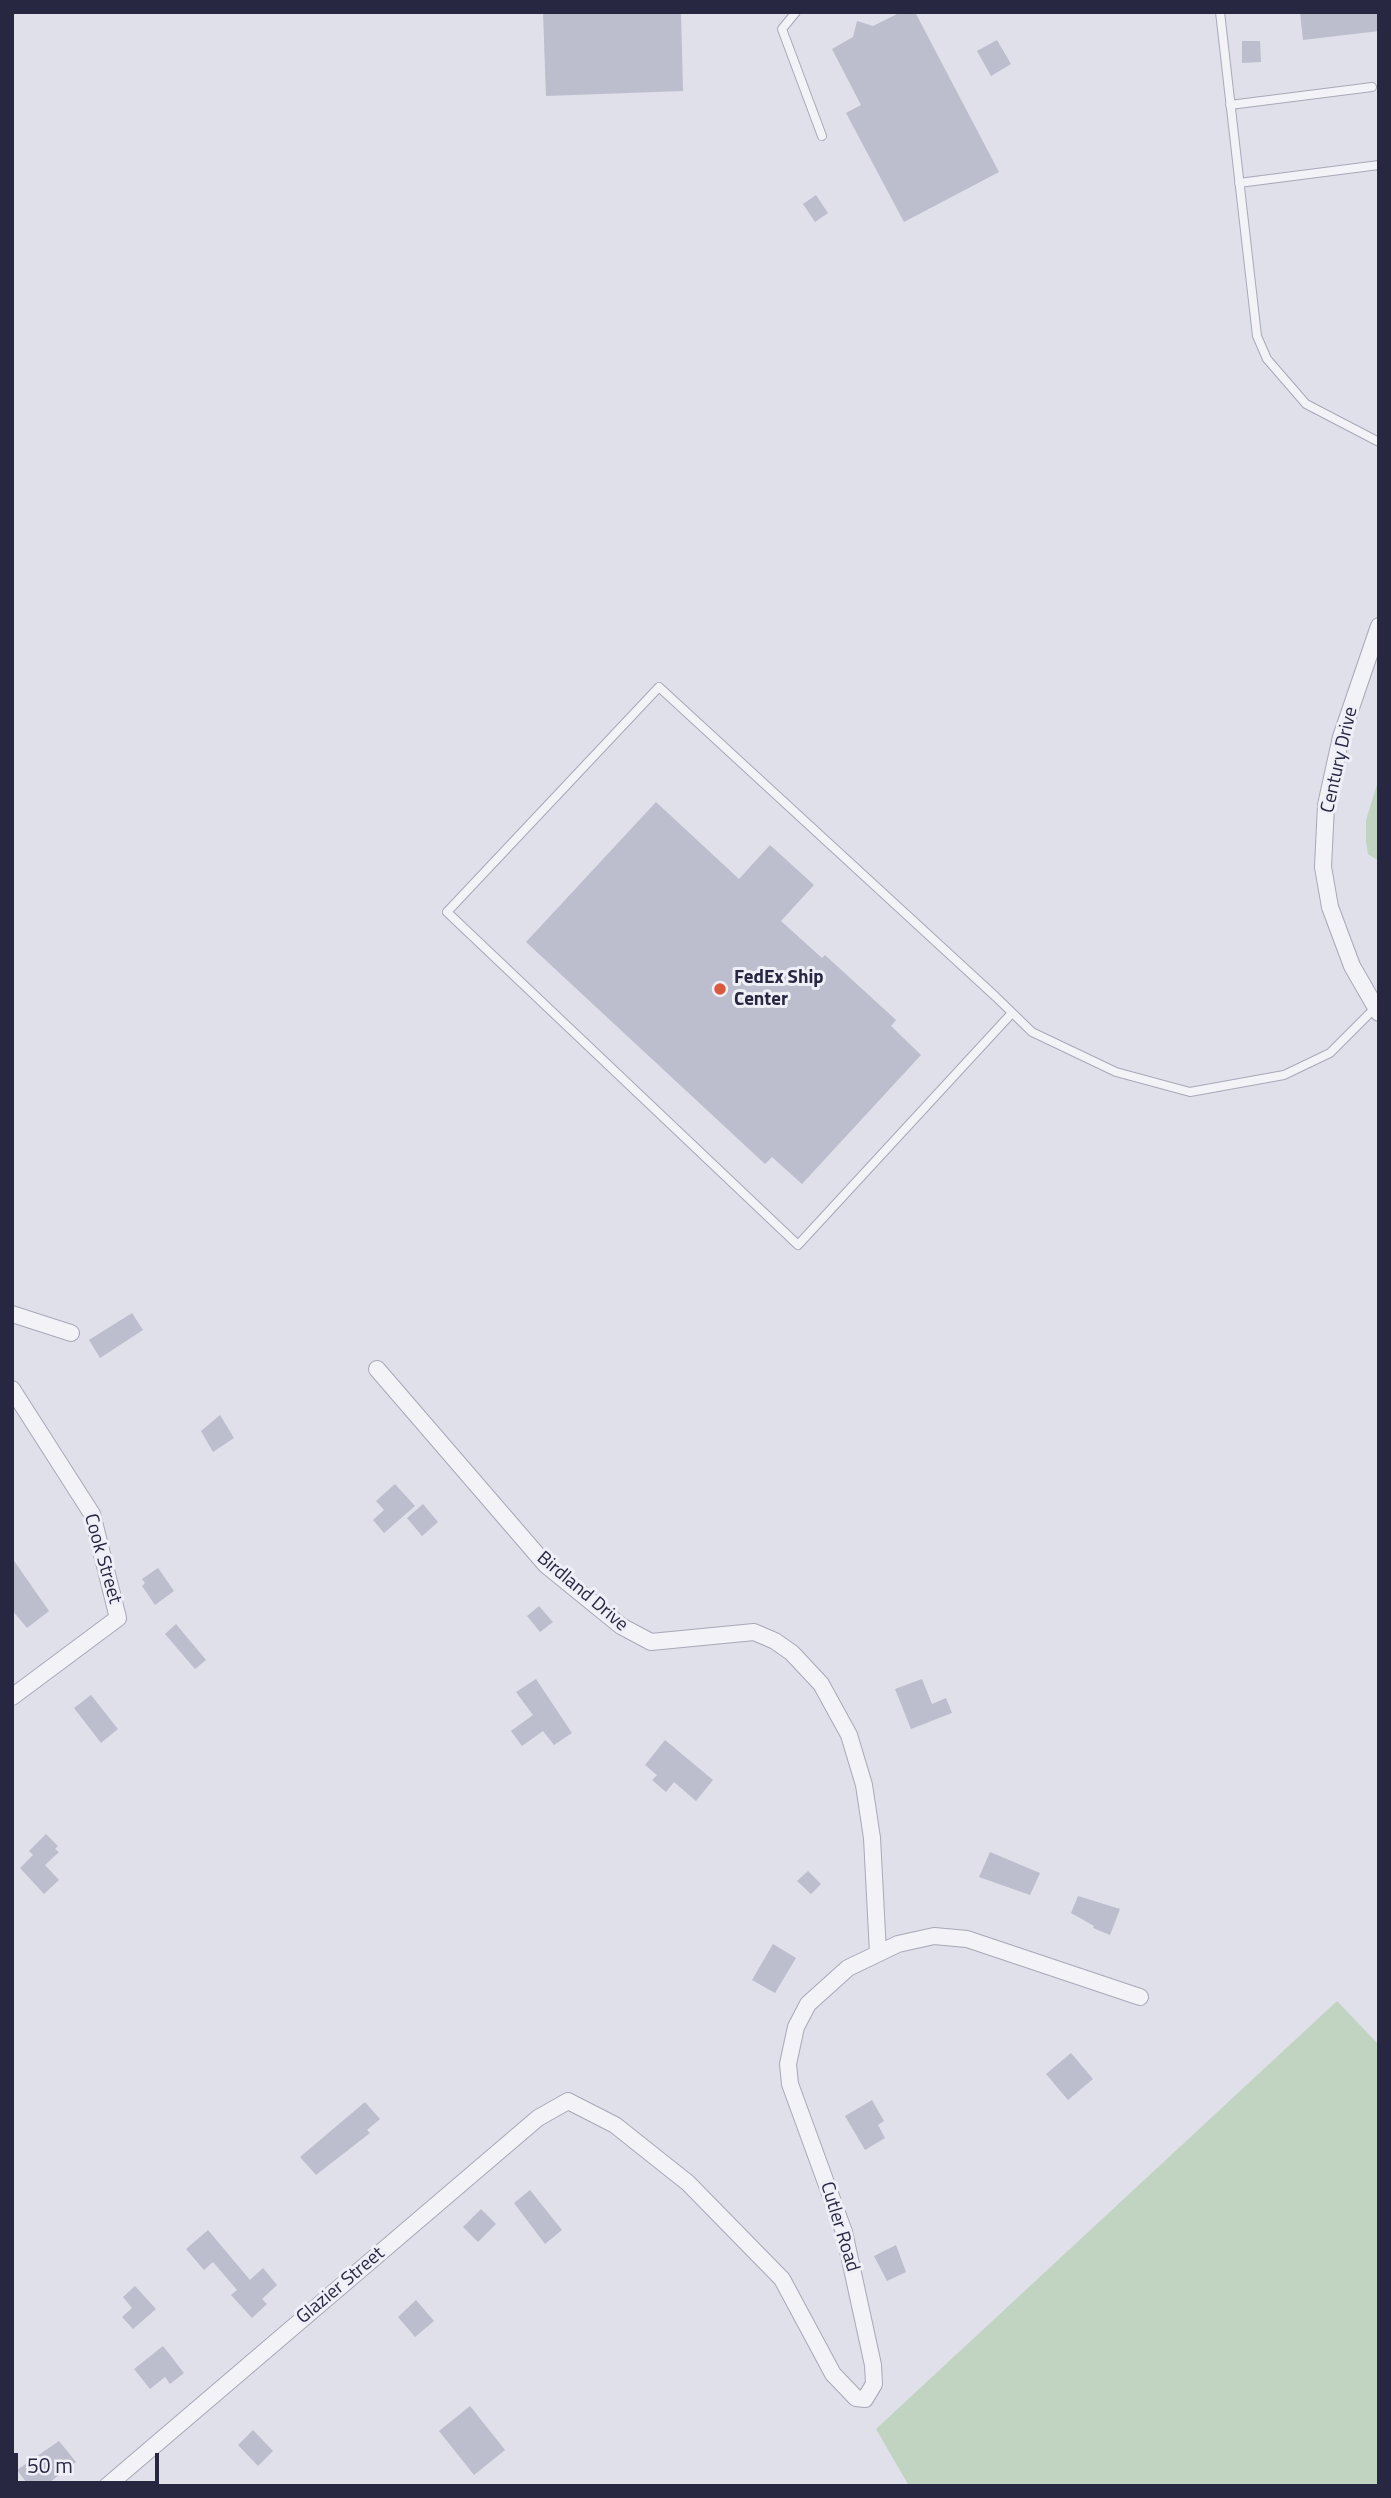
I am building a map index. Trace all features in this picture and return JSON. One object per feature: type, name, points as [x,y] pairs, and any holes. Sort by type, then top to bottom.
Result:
[{"type":"street","name":"Century Drive","points":[[1377,1011],[1352,966],[1330,907],[1323,867],[1326,805],[1341,737],[1379,626]]},
{"type":"street","points":[[12,1314],[71,1333]]},
{"type":"street","name":"Birdland Drive","points":[[377,1369],[538,1557],[621,1626],[651,1642],[754,1632],[775,1640],[792,1653],[821,1684],[849,1735],[863,1785],[872,1838],[878,1953]]},
{"type":"street","name":"Cook Street","points":[[12,1389],[92,1514],[118,1618],[12,1697]]},
{"type":"street","name":"Cutler Road","points":[[580,2106],[604,2118],[655,2154],[755,2252],[792,2293],[833,2374],[856,2398],[865,2399],[874,2384],[873,2365],[844,2232],[795,2106],[788,2064],[796,2027],[808,2004],[848,1968],[878,1953],[913,1939],[954,1937],[1069,1970],[1140,1997]]},
{"type":"street","name":"Glazier Street","points":[[107,2486],[538,2118],[568,2101],[580,2106]]},
{"type":"lane","points":[[796,12],[782,29],[822,136]]},
{"type":"lane","points":[[1220,12],[1257,336],[1267,359],[1306,404],[1379,442]]},
{"type":"lane","points":[[1230,105],[1372,87]]},
{"type":"lane","points":[[1239,183],[1379,165]]},
{"type":"lane","points":[[1012,1013],[798,1245],[447,912],[659,687],[1032,1031],[1116,1072],[1190,1092],[1283,1075],[1330,1053],[1377,1011]]},
{"type":"green space","points":[[1379,778],[1379,861],[1368,854],[1366,820]]},
{"type":"green space","points":[[1337,2001],[1379,2045],[1379,2486],[909,2486],[876,2429]]},
{"type":"building","points":[[543,12],[681,12],[683,91],[546,96]]},
{"type":"building","points":[[901,12],[915,12],[999,172],[904,222],[846,113],[861,105],[832,49],[853,37],[857,21],[873,26]]},
{"type":"building","points":[[1300,12],[1379,12],[1379,31],[1303,40]]},
{"type":"building","points":[[997,40],[1011,64],[991,76],[977,51]]},
{"type":"building","points":[[1242,41],[1260,41],[1261,62],[1242,63]]},
{"type":"building","points":[[816,195],[828,213],[815,222],[803,204]]},
{"type":"building","name":"FedEx Ship Center","points":[[656,802],[739,879],[770,845],[814,885],[781,921],[822,958],[825,955],[896,1020],[891,1026],[921,1055],[802,1184],[772,1157],[765,1164],[526,942]]},
{"type":"building","points":[[132,1313],[143,1330],[100,1358],[89,1340]]},
{"type":"building","points":[[220,1415],[234,1438],[213,1452],[201,1431]]},
{"type":"building","points":[[395,1484],[415,1506],[384,1533],[373,1520],[384,1510],[376,1501]]},
{"type":"building","points":[[423,1504],[438,1522],[422,1536],[407,1518]]},
{"type":"building","points":[[12,1558],[49,1611],[27,1628],[12,1610]]},
{"type":"building","points":[[158,1568],[174,1591],[155,1605],[142,1586],[145,1583],[142,1579]]},
{"type":"building","points":[[539,1606],[553,1622],[540,1632],[527,1616]]},
{"type":"building","points":[[176,1624],[206,1660],[195,1669],[165,1634]]},
{"type":"building","points":[[536,1679],[572,1733],[554,1745],[543,1731],[522,1746],[511,1731],[533,1715],[516,1692]]},
{"type":"building","points":[[922,1679],[932,1704],[946,1698],[952,1713],[911,1729],[895,1689]]},
{"type":"building","points":[[91,1695],[118,1729],[101,1743],[74,1708]]},
{"type":"building","points":[[665,1740],[713,1780],[696,1801],[674,1782],[666,1792],[652,1780],[657,1775],[645,1765]]},
{"type":"building","points":[[46,1834],[58,1846],[55,1849],[59,1852],[45,1865],[59,1880],[44,1894],[20,1868],[33,1855],[29,1851]]},
{"type":"building","points":[[990,1852],[1040,1873],[1030,1895],[979,1877]]},
{"type":"building","points":[[808,1871],[821,1884],[811,1894],[797,1881]]},
{"type":"building","points":[[1078,1896],[1120,1909],[1110,1935],[1093,1928],[1094,1926],[1071,1913]]},
{"type":"building","points":[[773,1944],[796,1958],[775,1993],[752,1980]]},
{"type":"building","points":[[1071,2053],[1093,2079],[1068,2100],[1046,2074]]},
{"type":"building","points":[[872,2100],[884,2121],[878,2125],[885,2138],[865,2150],[845,2116]]},
{"type":"building","points":[[365,2102],[380,2119],[367,2130],[370,2133],[316,2175],[300,2157]]},
{"type":"building","points":[[530,2190],[562,2230],[545,2244],[514,2203]]},
{"type":"building","points":[[481,2209],[496,2224],[478,2242],[463,2227]]},
{"type":"building","points":[[208,2230],[250,2280],[263,2268],[277,2285],[262,2299],[267,2304],[252,2318],[231,2295],[237,2290],[213,2262],[204,2270],[186,2249]]},
{"type":"building","points":[[896,2245],[906,2272],[887,2281],[874,2256]]},
{"type":"building","points":[[135,2286],[156,2309],[133,2329],[122,2317],[132,2308],[123,2297]]},
{"type":"building","points":[[416,2300],[434,2321],[415,2337],[398,2317]]},
{"type":"building","points":[[163,2346],[184,2373],[170,2384],[165,2377],[150,2389],[134,2369]]},
{"type":"building","points":[[470,2406],[505,2450],[474,2475],[439,2431]]},
{"type":"building","points":[[253,2430],[273,2451],[258,2466],[238,2445]]},
{"type":"building","points":[[59,2441],[76,2462],[45,2486],[29,2486],[17,2470]]},
{"type":"place","name":"FedEx Ship Center","points":[[720,989]]}]
